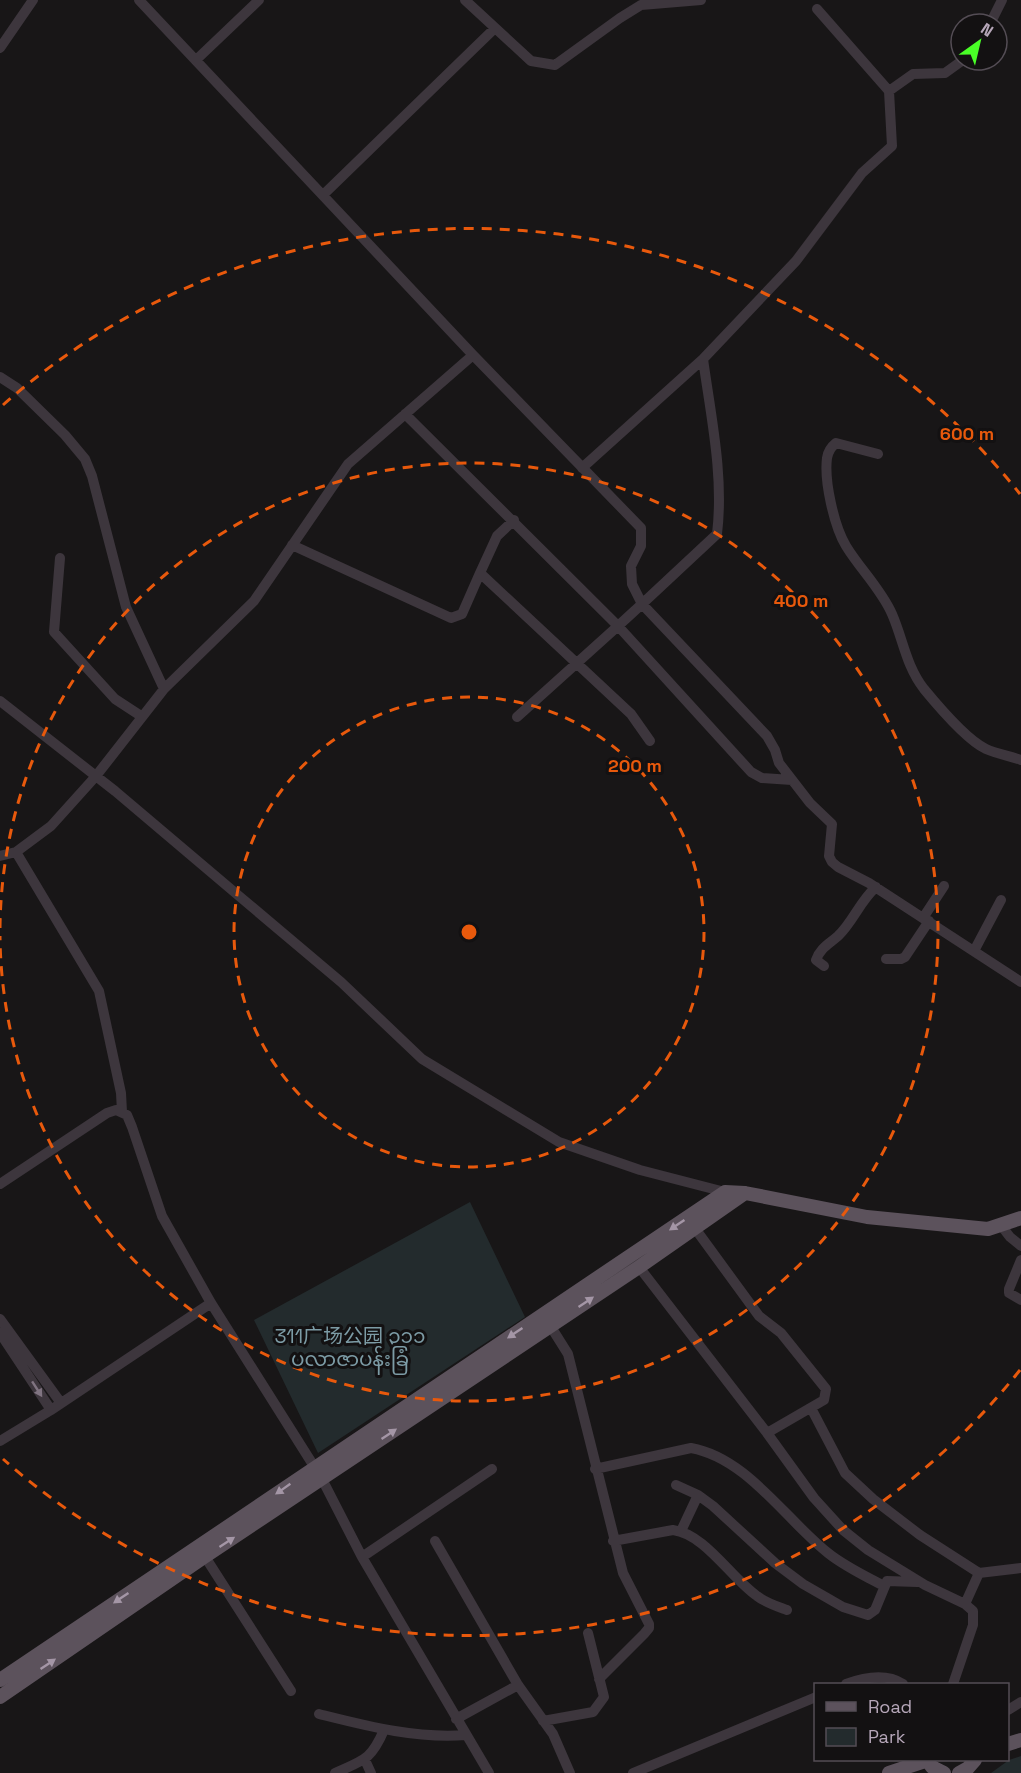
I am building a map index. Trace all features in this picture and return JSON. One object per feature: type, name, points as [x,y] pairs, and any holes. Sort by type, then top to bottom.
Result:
[{"type":"main road","points":[[2,1684],[547,1320],[725,1192],[745,1192],[867,1217],[988,1228],[1021,1218]]},
{"type":"main road","points":[[547,1320],[639,1267],[745,1192]]},
{"type":"main road","points":[[889,1773],[925,1761]]},
{"type":"main road","points":[[929,1761],[937,1770],[944,1773]]},
{"type":"main road","points":[[959,1773],[974,1761]]},
{"type":"street","points":[[0,48],[33,0]]},
{"type":"street","points":[[139,0],[473,355],[641,528],[641,546],[631,566],[632,584],[642,604],[767,736],[776,750],[779,763],[810,803],[831,824],[829,856],[832,862],[876,887],[1020,980]]},
{"type":"street","points":[[196,60],[259,0]]},
{"type":"street","points":[[465,0],[531,61],[555,65],[641,5],[701,0]]},
{"type":"street","points":[[582,468],[703,359],[796,261],[862,173],[892,146],[889,91],[817,9]]},
{"type":"street","points":[[323,195],[495,28]]},
{"type":"street","points":[[889,91],[914,74],[945,73],[949,70]]},
{"type":"street","points":[[0,856],[16,852],[51,826],[96,776],[164,689],[254,601],[348,464],[473,355]]},
{"type":"street","points":[[517,717],[717,534],[720,509],[716,456],[703,359]]},
{"type":"street","points":[[0,377],[17,388],[65,435],[85,459],[92,476],[126,607],[164,689]]},
{"type":"street","points":[[405,414],[618,626],[751,772],[762,778],[792,780]]},
{"type":"street","points":[[878,454],[836,443],[830,448],[827,456],[833,511],[845,545],[866,572],[892,613],[904,652],[923,688],[956,724],[985,749],[1021,760]]},
{"type":"street","points":[[292,545],[451,618],[462,614],[496,536],[514,520]]},
{"type":"street","points":[[60,558],[54,632],[115,699],[141,716]]},
{"type":"street","points":[[480,573],[631,714],[650,741]]},
{"type":"street","points":[[0,701],[96,776],[340,982],[422,1059],[559,1142],[640,1170],[725,1192]]},
{"type":"street","points":[[16,852],[99,991],[121,1093],[122,1112]]},
{"type":"street","points":[[886,959],[904,957],[944,886]]},
{"type":"street","points":[[824,966],[816,960],[817,956],[824,946],[839,935],[876,887]]},
{"type":"street","points":[[975,951],[1000,900]]},
{"type":"street","points":[[0,1184],[107,1113],[116,1110],[129,1118],[162,1216],[212,1303],[318,1473],[362,1557],[466,1735],[485,1772]]},
{"type":"street","points":[[1000,1224],[1021,1246]]},
{"type":"street","points":[[694,1227],[759,1316],[781,1333],[826,1389],[824,1400],[767,1433]]},
{"type":"street","points":[[1021,1260],[1009,1289],[1013,1297],[1021,1300]]},
{"type":"street","points":[[639,1267],[814,1498],[843,1530],[868,1551],[920,1582],[965,1604],[972,1611],[973,1626],[953,1683]]},
{"type":"street","points":[[0,1442],[212,1303]]},
{"type":"street","points":[[0,1319],[61,1403]]},
{"type":"street","points":[[547,1320],[568,1354],[613,1541],[623,1573],[650,1628],[600,1679]]},
{"type":"street","points":[[0,1333],[51,1410]]},
{"type":"street","points":[[811,1408],[845,1473],[873,1499],[920,1535],[979,1573],[1021,1568]]},
{"type":"street","points":[[596,1469],[691,1448],[705,1450],[754,1482],[830,1555],[884,1586]]},
{"type":"street","points":[[362,1557],[492,1469]]},
{"type":"street","points":[[676,1485],[698,1495],[726,1517],[786,1572],[843,1607],[868,1615],[875,1610],[887,1581],[920,1582]]},
{"type":"street","points":[[681,1531],[698,1495]]},
{"type":"street","points":[[613,1541],[673,1530],[681,1531],[703,1546],[756,1596],[787,1610]]},
{"type":"street","points":[[435,1541],[518,1685],[552,1734],[570,1773]]},
{"type":"street","points":[[201,1551],[291,1691]]},
{"type":"street","points":[[965,1604],[979,1573]]},
{"type":"street","points":[[543,1721],[583,1715],[596,1710],[604,1694],[588,1633]]},
{"type":"street","points":[[850,1683],[872,1677],[886,1678],[900,1683]]},
{"type":"street","points":[[456,1719],[518,1685]]},
{"type":"street","points":[[633,1773],[814,1698]]},
{"type":"street","points":[[319,1714],[384,1730],[444,1737],[466,1735]]},
{"type":"street","points":[[335,1773],[365,1760],[373,1753],[384,1730]]},
{"type":"street","points":[[365,1760],[371,1773]]},
{"type":"green space","name":"311广场公园 ၃၁၁ ပလာဇာပန်းခြံ","points":[[470,1202],[525,1317],[318,1453],[254,1320]]},
{"type":"green space","points":[[1021,1756],[1021,1773],[991,1773],[1009,1761]]}]
